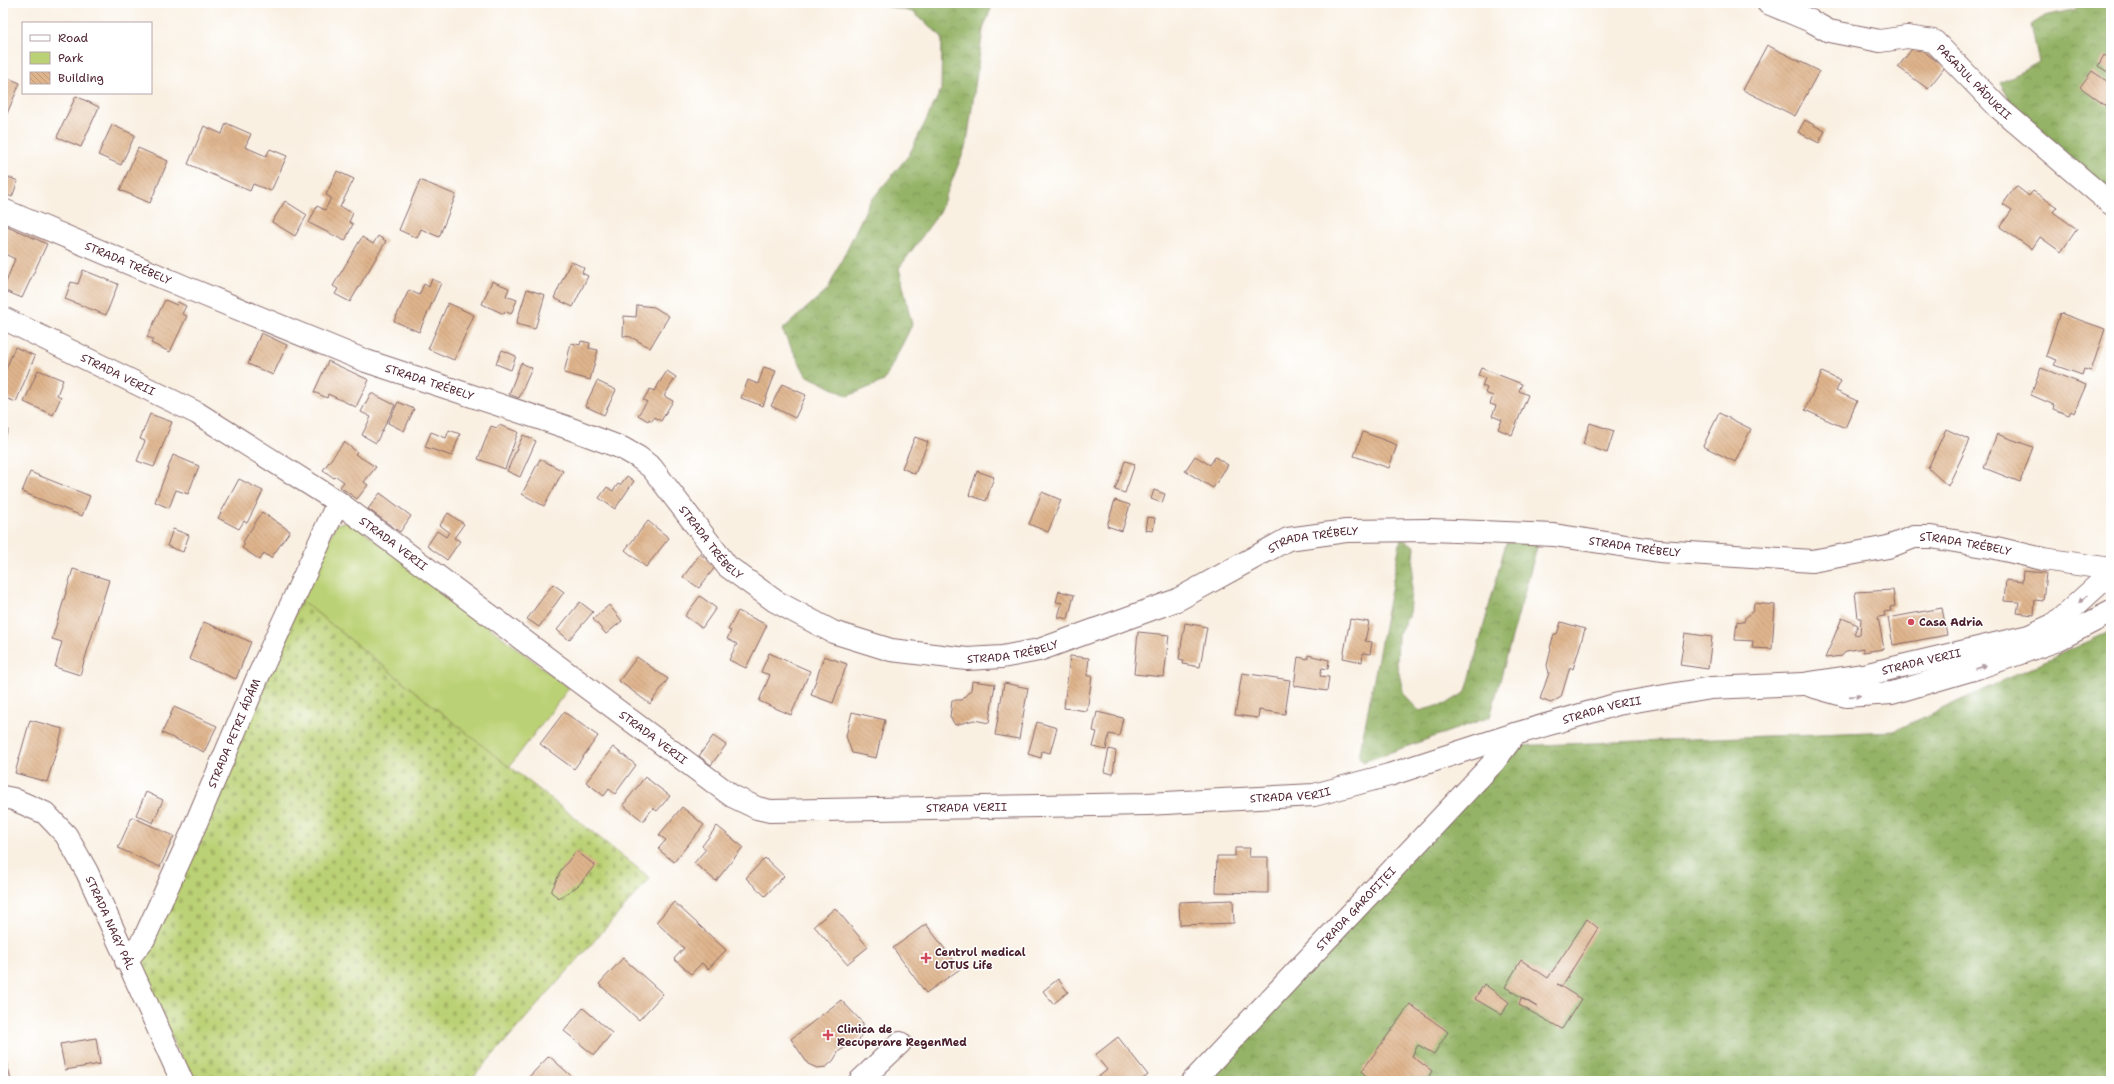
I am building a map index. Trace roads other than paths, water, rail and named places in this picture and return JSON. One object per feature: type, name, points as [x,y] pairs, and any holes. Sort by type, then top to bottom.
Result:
[{"type":"street","name":"PASAJUL PĂDURII","points":[[1768,3],[1811,21],[1828,31],[1880,41],[1907,37],[1934,41],[1999,108],[2111,204]]},
{"type":"street","name":"STRADA TRÉBELY","points":[[3,210],[185,288],[366,361],[566,427],[622,448],[638,457],[652,468],[727,566],[775,601],[833,632],[891,650],[967,659],[1002,657],[1039,650],[1177,600],[1288,539],[1346,531],[1430,530],[1554,535],[1659,551],[1812,561],[1888,547],[1914,537],[1931,537],[1996,548],[2043,559],[2111,569]]},
{"type":"street","name":"STRADA VERII","points":[[3,318],[197,414],[338,502],[732,796],[757,808],[770,811],[1147,804],[1314,795],[1389,775],[1515,734],[1618,704],[1704,689],[1803,684],[1868,674],[2022,638],[2055,624],[2111,573]]},
{"type":"street","name":"STRADA PETRI ÁDÁM","points":[[126,961],[144,938],[196,824],[257,679],[338,502]]},
{"type":"street","points":[[1803,684],[1846,696],[1892,693],[2006,658],[2055,641],[2103,617]]},
{"type":"street","name":"STRADA GAROFIȚEI","points":[[1193,1081],[1494,762],[1515,734]]},
{"type":"street","name":"STRADA NAGY PÁL","points":[[3,797],[13,799],[45,813],[66,835],[87,872],[126,961],[182,1081]]},
{"type":"street","points":[[860,1081],[900,1043]]},
{"type":"place","name":"Casa Adria","points":[[1911,622]]},
{"type":"place","name":"Centrul medical LOTUS Life","points":[[926,958]]},
{"type":"place","name":"Clinica de Recuperare RegenMed","points":[[828,1035]]}]
